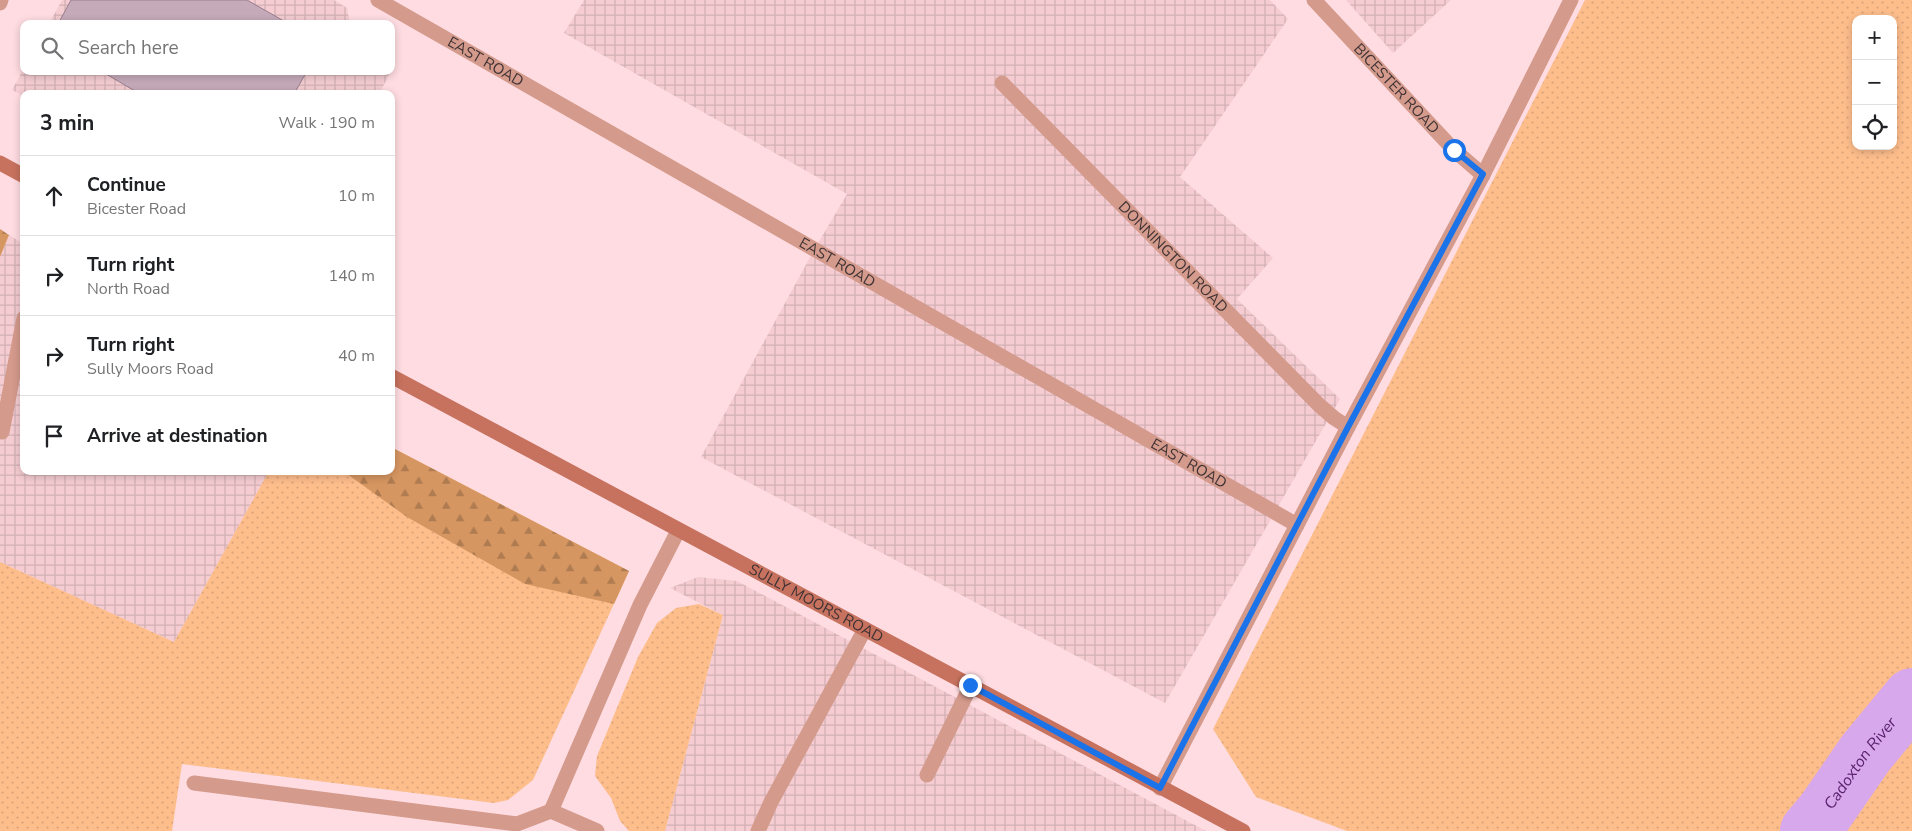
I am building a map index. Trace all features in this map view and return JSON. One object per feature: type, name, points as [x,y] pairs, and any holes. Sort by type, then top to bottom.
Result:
[{"type":"main road","points":[[0,163],[20,174]]},
{"type":"main road","name":"SULLY MOORS ROAD","points":[[395,378],[678,531],[1243,831]]},
{"type":"lane","name":"EAST ROAD","points":[[378,0],[1297,525]]},
{"type":"lane","name":"BICESTER ROAD","points":[[1314,0],[1454,150],[1483,174]]},
{"type":"lane","points":[[1160,788],[1348,427],[1483,174],[1571,0]]},
{"type":"lane","name":"DONNINGTON ROAD","points":[[1002,83],[1319,405],[1348,427]]},
{"type":"lane","points":[[2,432],[20,339]]},
{"type":"lane","points":[[551,811],[640,604],[678,531]]},
{"type":"lane","points":[[758,831],[771,802],[865,629]]},
{"type":"lane","points":[[926,775],[970,685]]},
{"type":"lane","points":[[194,784],[517,824],[551,811],[594,830]]},
{"type":"shaded area","points":[[62,0],[334,0],[347,8],[349,20],[51,20]]},
{"type":"shaded area","points":[[584,0],[1270,0],[1288,19],[1180,177],[1273,258],[1237,299],[1340,399],[1165,703],[701,457],[814,250],[847,194],[564,33]]},
{"type":"shaded area","points":[[1346,0],[1451,0],[1393,53]]},
{"type":"shaded area","points":[[1585,0],[1912,0],[1912,831],[1347,831],[1256,797],[1213,729]]},
{"type":"shaded area","points":[[20,75],[389,75],[381,90],[20,90],[20,94],[12,90]]},
{"type":"shaded area","points":[[9,235],[20,242],[20,475],[267,475],[174,642],[0,562],[0,257]]},
{"type":"shaded area","points":[[395,449],[629,571],[533,780],[508,800],[494,803],[182,764],[172,831],[0,831],[0,562],[174,642],[267,475],[395,475]]},
{"type":"shaded area","points":[[698,577],[737,581],[1206,831],[665,831],[723,615],[670,588]]},
{"type":"shaded area","points":[[699,604],[723,615],[665,831],[629,831],[620,821],[611,798],[595,776],[597,756],[638,657],[657,623],[676,608]]},
{"type":"green space","points":[[0,229],[9,235],[0,257]]},
{"type":"green space","points":[[395,449],[629,571],[614,604],[525,584],[407,517],[349,475],[395,475]]},
{"type":"building","points":[[71,0],[247,0],[282,20],[60,20]]},
{"type":"building","points":[[108,75],[305,75],[296,90],[133,90]]},
{"type":"waterway","name":"Cadoxton River","points":[[1809,831],[1825,812],[1865,754],[1912,697]]},
{"type":"route","points":[[970,685],[1160,788],[1348,427],[1483,174],[1454,150]]}]
